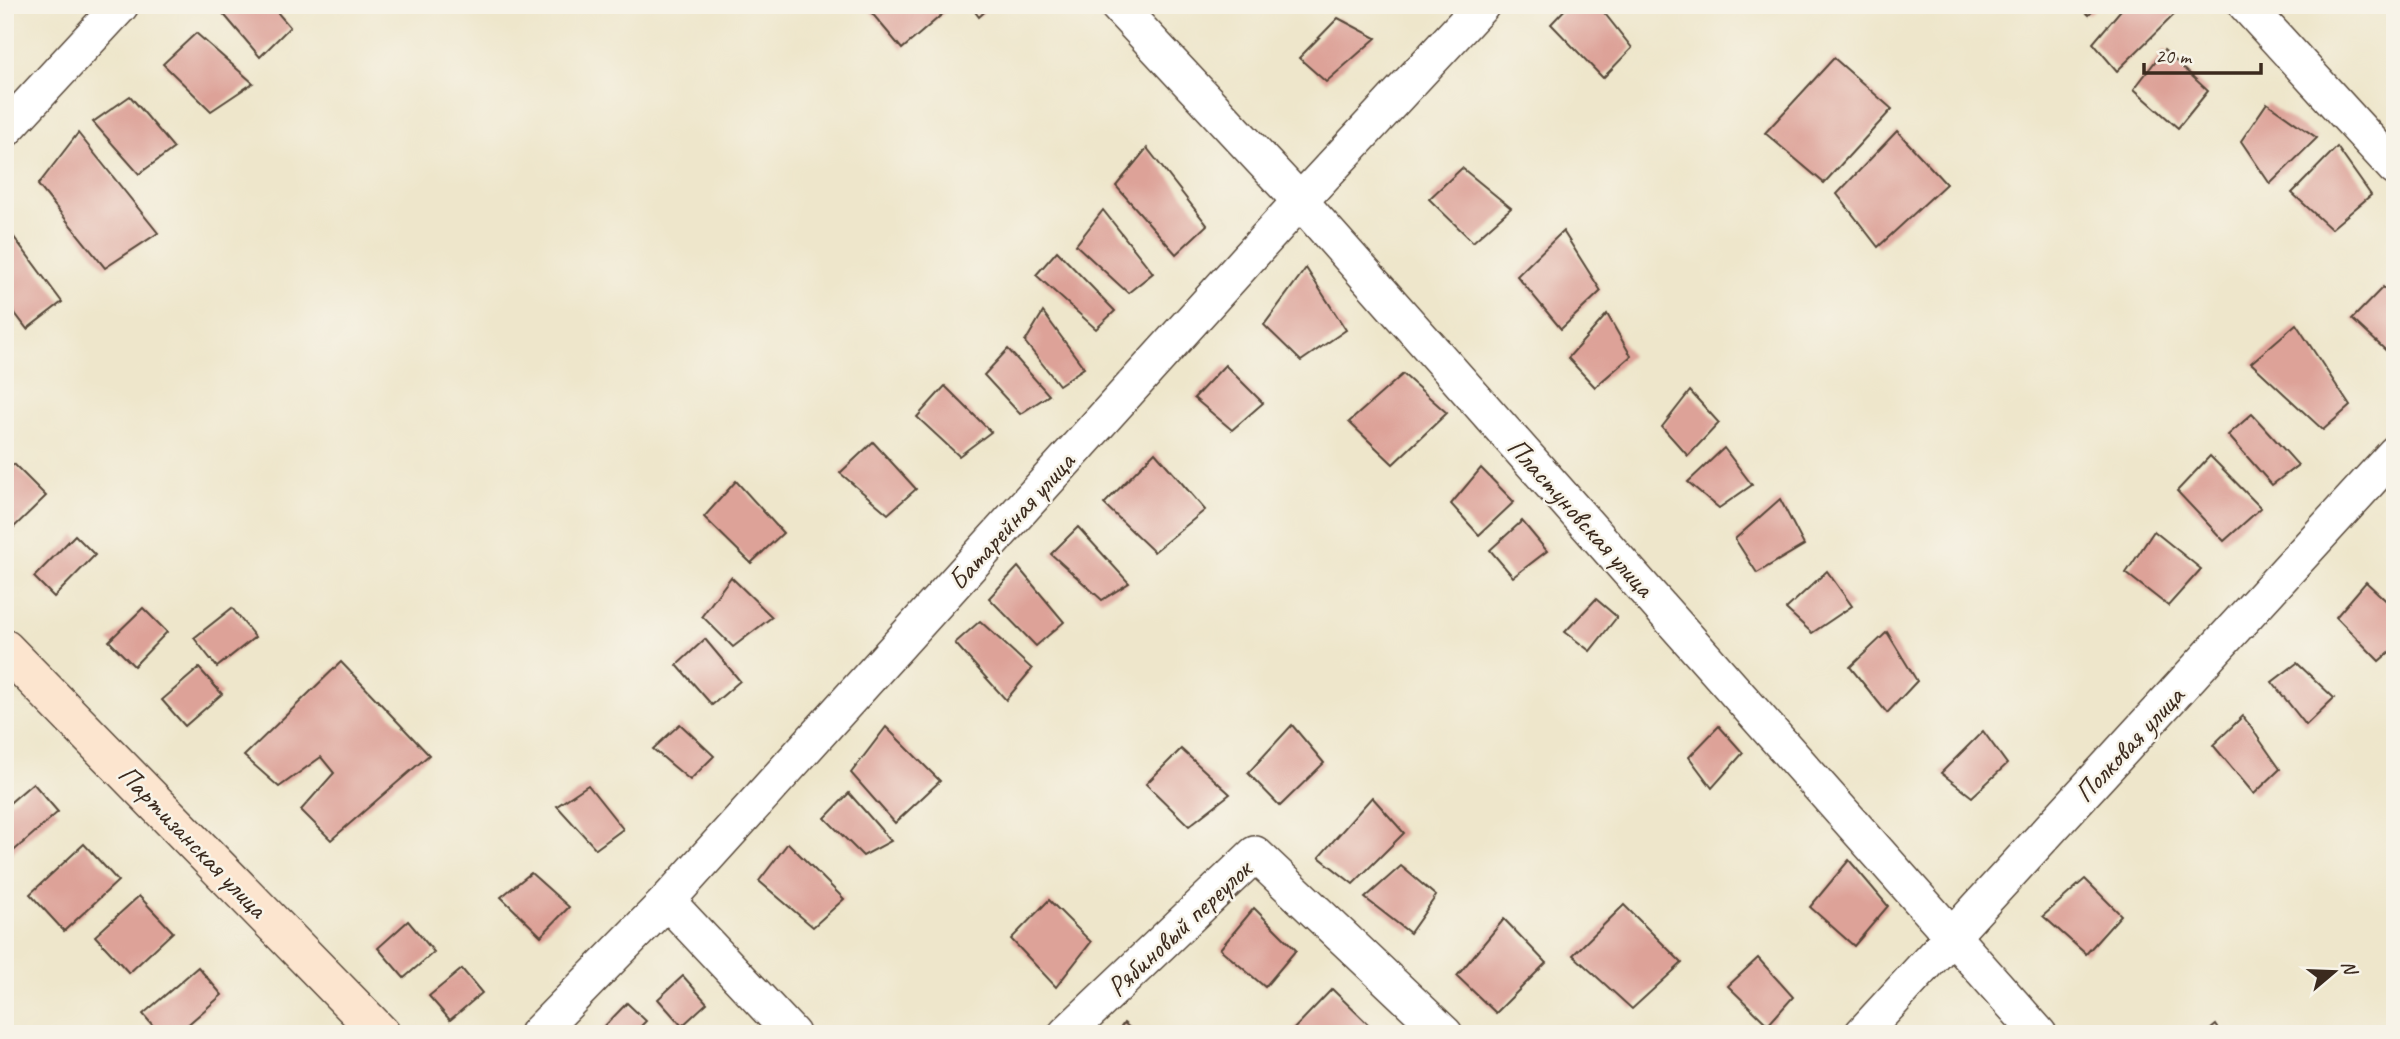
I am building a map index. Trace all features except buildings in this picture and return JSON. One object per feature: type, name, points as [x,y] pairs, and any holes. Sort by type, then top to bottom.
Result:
[{"type":"street","points":[[5,130],[121,5]]},
{"type":"street","name":"Пластуновская улица","points":[[1117,5],[1300,201],[2039,1034]]},
{"type":"street","name":"Батарейная улица","points":[[537,1034],[667,901],[1300,201],[1482,5]]},
{"type":"street","points":[[2246,5],[2395,167]]},
{"type":"street","name":"Полковая улица","points":[[1862,1034],[2395,453]]},
{"type":"street","name":"Партизанская улица","points":[[5,649],[381,1034]]},
{"type":"street","name":"Рябиновый переулок","points":[[1066,1034],[1255,854],[1445,1034]]},
{"type":"street","points":[[667,901],[792,1034]]}]
